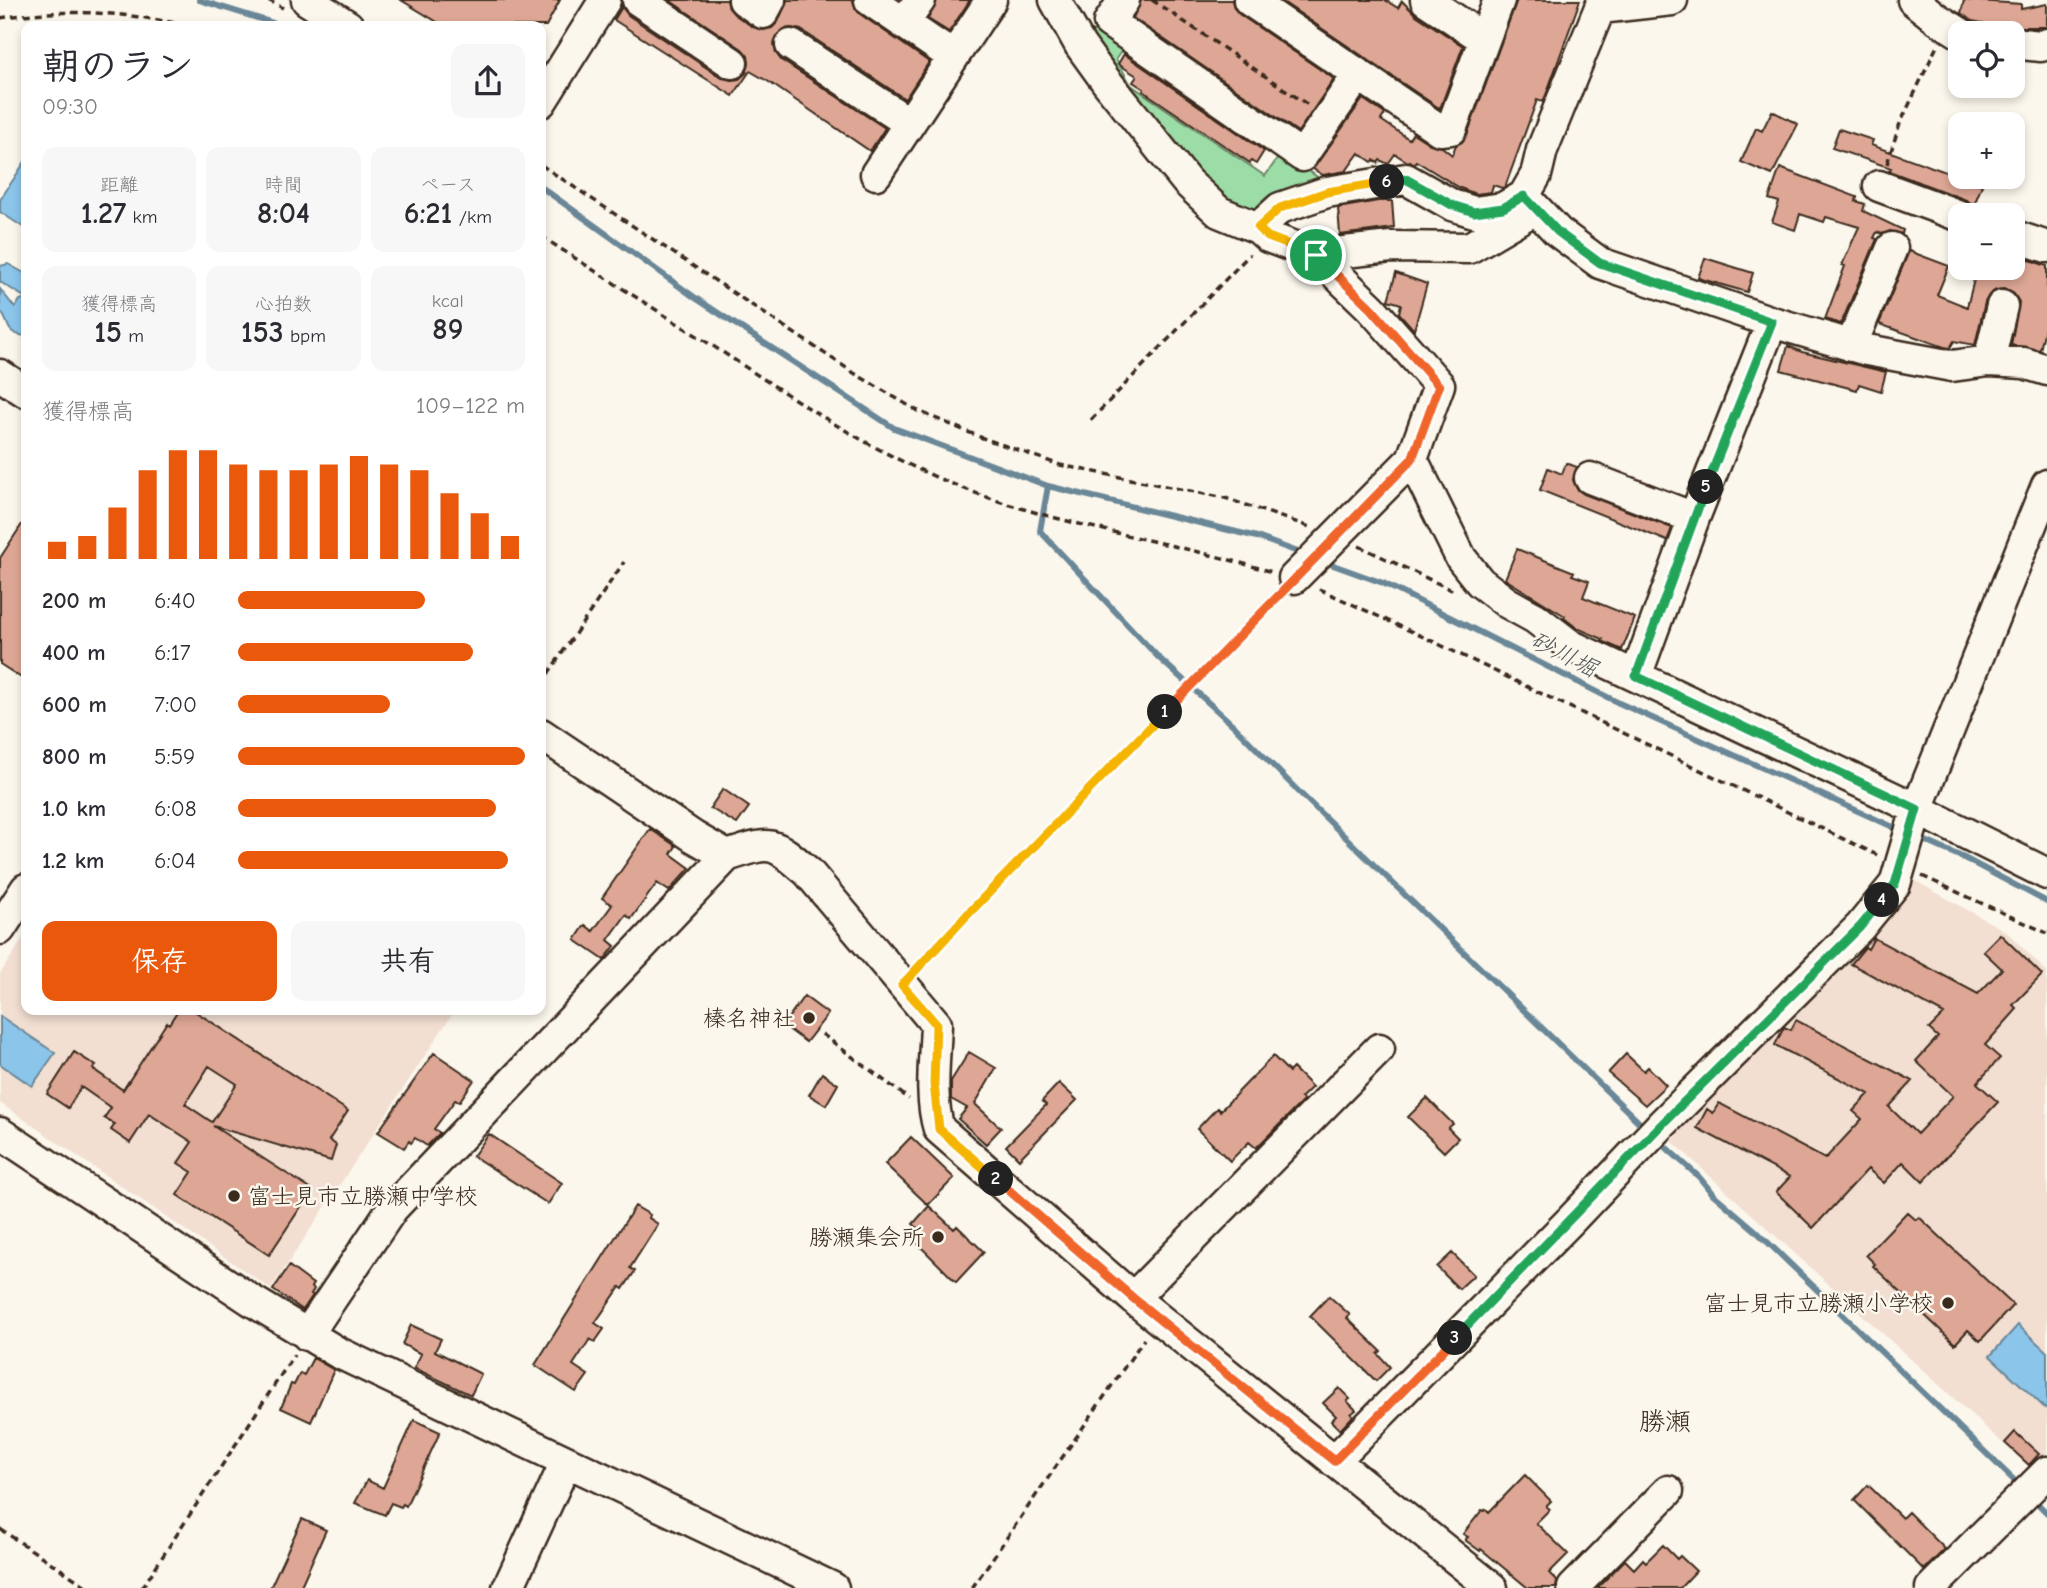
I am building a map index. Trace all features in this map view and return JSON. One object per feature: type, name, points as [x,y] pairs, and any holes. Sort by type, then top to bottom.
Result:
[{"type":"street","points":[[307,0],[340,21]]},
{"type":"street","points":[[546,94],[605,0]]},
{"type":"street","points":[[638,0],[732,63]]},
{"type":"street","points":[[744,0],[763,13],[770,0]]},
{"type":"street","points":[[870,0],[912,11],[952,56]]},
{"type":"street","points":[[876,174],[991,0]]},
{"type":"street","points":[[1055,0],[1080,45],[1106,81],[1187,182],[1219,212],[1316,255],[1371,308],[1439,386],[1412,459],[1294,578]]},
{"type":"street","points":[[1124,0],[1108,22],[1302,156],[1358,75]]},
{"type":"street","points":[[1249,0],[1440,130],[1451,129],[1499,0]]},
{"type":"street","points":[[1426,0],[1484,39]]},
{"type":"street","points":[[1316,255],[1391,247],[1469,248],[1530,202],[1542,150],[1602,4],[1672,0]]},
{"type":"street","points":[[2025,44],[2047,44]]},
{"type":"street","points":[[791,45],[909,123]]},
{"type":"street","points":[[1263,232],[1280,208],[1327,192],[1406,179],[1452,205],[1474,212],[1530,202]]},
{"type":"street","points":[[1879,186],[1948,212]]},
{"type":"street","points":[[1530,202],[1558,232],[1600,263],[1772,322],[1851,346],[1952,366],[1989,361],[2024,363],[2047,370]]},
{"type":"street","points":[[2025,239],[2047,247]]},
{"type":"street","points":[[1851,346],[1892,248]]},
{"type":"street","points":[[1989,361],[2002,306]]},
{"type":"street","points":[[1636,676],[1694,518],[1772,322]]},
{"type":"street","points":[[0,375],[21,389]]},
{"type":"street","points":[[1412,459],[1461,558],[1480,582],[1506,603],[1535,618],[1570,645],[1917,809],[2047,874]]},
{"type":"street","points":[[1590,478],[1694,518]]},
{"type":"street","points":[[1334,1461],[1661,1125],[1860,927],[1895,884],[1917,809],[2047,485]]},
{"type":"street","points":[[546,737],[694,837],[727,856]]},
{"type":"street","points":[[307,1335],[400,1200],[727,856],[760,845],[784,852],[808,872],[936,1024],[934,1084],[939,1129],[1133,1298],[1492,1588]]},
{"type":"street","points":[[0,929],[21,896]]},
{"type":"street","points":[[1133,1298],[1379,1049]]},
{"type":"street","points":[[0,1133],[337,1352],[833,1588]]},
{"type":"street","points":[[508,1588],[566,1462]]},
{"type":"street","points":[[1931,1588],[2047,1472]]},
{"type":"street","points":[[1573,1588],[1668,1491]]},
{"type":"path","points":[[1152,0],[1328,118]]},
{"type":"path","points":[[0,18],[30,14],[96,12],[147,16],[168,21]]},
{"type":"path","points":[[1879,186],[1899,126],[1935,50],[1941,16]]},
{"type":"path","points":[[546,168],[854,373],[916,410],[979,437],[1060,465],[1225,498],[1337,536]]},
{"type":"path","points":[[1091,420],[1263,232]]},
{"type":"path","points":[[546,239],[805,406],[880,451],[921,471],[1035,513],[1219,555],[1294,578],[1430,640],[1900,867],[2047,933]]},
{"type":"path","points":[[546,677],[624,562]]},
{"type":"path","points":[[902,985],[1294,578]]},
{"type":"path","points":[[822,1034],[936,1120]]},
{"type":"path","points":[[972,1588],[1158,1318]]},
{"type":"path","points":[[142,1588],[307,1335]]},
{"type":"path","points":[[0,1529],[89,1588]]},
{"type":"shaded area","name":"富士見市立勝瀬小学校","points":[[1914,880],[2007,932],[2047,972],[2047,1472],[2041,1478],[1665,1135]]},
{"type":"shaded area","name":"富士見市立勝瀬中学校","points":[[21,942],[21,1015],[452,1015],[271,1289],[0,1103],[0,974]]},
{"type":"green space","points":[[1100,23],[1127,43],[1116,59],[1131,85],[1265,176],[1283,151],[1325,183],[1247,211],[1226,198],[1188,168],[1088,38]]},
{"type":"water","points":[[21,168],[21,226],[0,212],[0,200]]},
{"type":"water","points":[[8,264],[21,271],[21,295],[0,282],[0,266]]},
{"type":"water","points":[[0,289],[15,308],[20,300],[21,335],[8,327],[0,311]]},
{"type":"water","points":[[0,1016],[55,1053],[32,1086],[0,1064]]},
{"type":"water","points":[[2018,1325],[2047,1352],[2045,1408],[1990,1356]]},
{"type":"building","points":[[401,0],[560,0],[546,26],[546,21],[436,21]]},
{"type":"building","points":[[669,0],[727,0],[734,14],[753,27],[763,30],[772,28],[778,22],[787,0],[853,0],[860,14],[929,62],[905,99],[801,30],[784,29],[777,35],[774,45],[781,60],[885,128],[870,151],[750,71],[733,96],[614,20],[622,7],[628,15],[722,78],[739,79],[746,73],[748,56],[742,49]]},
{"type":"building","points":[[937,0],[970,0],[949,32],[928,19]]},
{"type":"building","points":[[1141,0],[1232,0],[1239,14],[1334,79],[1298,132],[1133,18]]},
{"type":"building","points":[[1280,0],[1385,0],[1398,8],[1402,1],[1416,15],[1463,46],[1441,106],[1439,108]]},
{"type":"building","points":[[1517,0],[1580,0],[1546,95],[1543,102],[1537,100],[1505,187],[1493,185],[1491,192],[1476,194],[1460,188],[1416,161],[1415,164],[1408,162],[1395,154],[1388,164],[1380,160],[1378,163],[1374,160],[1372,162],[1359,153],[1346,171],[1323,175],[1313,169],[1363,99],[1385,114],[1381,120],[1409,139],[1413,133],[1452,155],[1456,145],[1467,135]]},
{"type":"building","points":[[1964,0],[2021,4],[2021,9],[2047,4],[2047,27],[2025,27],[2025,21],[1972,21],[1961,13]]},
{"type":"building","points":[[1124,54],[1264,151],[1256,164],[1251,161],[1250,163],[1143,91],[1144,89],[1133,82],[1137,76],[1118,64]]},
{"type":"building","points":[[1772,111],[1798,124],[1772,175],[1741,162],[1756,128],[1762,131]]},
{"type":"building","points":[[1839,129],[1873,140],[1871,145],[1948,173],[1948,189],[1980,189],[1975,203],[1971,203],[1889,171],[1891,168],[1832,148]]},
{"type":"building","points":[[1780,168],[1857,197],[1856,201],[1865,204],[1863,211],[1903,230],[1902,234],[1877,232],[1874,238],[1877,239],[1841,324],[1825,319],[1845,266],[1842,265],[1859,227],[1826,217],[1824,222],[1800,214],[1795,230],[1772,222],[1779,202],[1769,199]]},
{"type":"building","points":[[1392,201],[1394,228],[1340,235],[1338,208]]},
{"type":"building","points":[[1909,251],[1948,266],[1937,295],[1967,307],[1974,280],[2025,280],[2025,258],[2047,266],[2047,320],[2040,350],[2011,345],[2019,302],[2014,294],[2005,289],[1996,290],[1985,302],[1975,345],[1954,341],[1950,348],[1944,347],[1879,324]]},
{"type":"building","points":[[1705,258],[1753,273],[1747,292],[1698,278]]},
{"type":"building","points":[[1396,273],[1427,284],[1414,330],[1399,313],[1401,304],[1388,300]]},
{"type":"building","points":[[1788,346],[1802,352],[1886,372],[1881,391],[1859,384],[1857,390],[1781,370]]},
{"type":"building","points":[[1566,463],[1577,467],[1573,480],[1577,489],[1672,528],[1667,541],[1540,490],[1548,468],[1562,474]]},
{"type":"building","points":[[21,526],[21,678],[0,664],[0,558]]},
{"type":"building","points":[[1517,549],[1574,572],[1572,575],[1589,581],[1583,597],[1635,618],[1622,650],[1577,628],[1564,618],[1565,616],[1505,579]]},
{"type":"building","points":[[723,789],[749,807],[737,824],[710,808]]},
{"type":"building","points":[[650,829],[676,846],[671,854],[690,868],[669,891],[657,883],[631,919],[626,915],[608,940],[615,946],[604,960],[575,940],[585,925],[593,931],[612,905],[602,898]]},
{"type":"building","points":[[2000,934],[2042,975],[2013,1005],[2017,1009],[1985,1045],[2000,1058],[1977,1083],[1998,1102],[1923,1182],[1903,1162],[1884,1183],[1868,1169],[1813,1228],[1776,1192],[1790,1177],[1697,1128],[1707,1109],[1713,1113],[1719,1103],[1825,1159],[1862,1119],[1853,1111],[1869,1094],[1775,1045],[1784,1027],[1791,1030],[1796,1020],[1913,1081],[1889,1107],[1917,1134],[1953,1096],[1916,1061],[1938,1037],[1929,1029],[1944,1014],[1851,964],[1865,947],[1868,949],[1874,938],[1978,994],[2002,969],[1983,951]]},
{"type":"building","points":[[804,996],[828,1014],[806,1042],[783,1025]]},
{"type":"building","points":[[175,1015],[201,1015],[348,1111],[329,1140],[336,1145],[331,1161],[213,1126],[312,1190],[269,1255],[177,1195],[192,1172],[178,1163],[192,1142],[149,1114],[130,1143],[111,1130],[115,1124],[104,1118],[111,1108],[81,1087],[68,1108],[47,1094],[74,1052],[96,1066],[93,1069],[123,1090],[167,1022],[169,1024]],"holes":[[[209,1066],[237,1084],[212,1122],[185,1104]]]},
{"type":"building","points":[[969,1052],[996,1068],[975,1104],[1001,1128],[986,1144],[958,1119],[967,1108],[951,1099],[951,1081]]},
{"type":"building","points":[[434,1053],[474,1080],[459,1102],[455,1100],[434,1129],[440,1133],[427,1146],[415,1138],[404,1148],[378,1132]]},
{"type":"building","points":[[1626,1054],[1644,1071],[1648,1067],[1666,1085],[1645,1105],[1608,1073]]},
{"type":"building","points":[[1273,1056],[1289,1072],[1293,1068],[1312,1087],[1301,1098],[1304,1100],[1256,1148],[1249,1142],[1230,1161],[1197,1129],[1217,1108],[1220,1111]]},
{"type":"building","points":[[822,1073],[838,1084],[826,1105],[809,1095]]},
{"type":"building","points":[[1059,1083],[1077,1100],[1019,1159],[1006,1146],[1046,1105],[1042,1101]]},
{"type":"building","points":[[1427,1098],[1453,1124],[1448,1128],[1458,1138],[1444,1152],[1408,1117]]},
{"type":"building","points":[[489,1134],[562,1183],[548,1204],[473,1156]]},
{"type":"building","points":[[911,1137],[954,1178],[928,1205],[885,1164]]},
{"type":"building","points":[[635,1206],[650,1215],[649,1218],[658,1224],[630,1268],[635,1271],[623,1289],[620,1287],[595,1323],[604,1329],[595,1342],[590,1339],[573,1365],[588,1375],[576,1392],[535,1365]]},
{"type":"building","points":[[929,1206],[954,1229],[957,1226],[984,1252],[956,1282],[911,1237],[919,1229],[913,1224]]},
{"type":"building","points":[[1907,1212],[1916,1220],[1919,1217],[2013,1305],[1980,1341],[1968,1330],[1955,1344],[1873,1266],[1875,1264],[1866,1255]]},
{"type":"building","points":[[1452,1253],[1474,1275],[1459,1289],[1437,1267]]},
{"type":"building","points":[[289,1266],[313,1284],[313,1295],[303,1310],[273,1290]]},
{"type":"building","points":[[1329,1296],[1350,1315],[1347,1318],[1381,1351],[1378,1354],[1390,1367],[1376,1381],[1310,1316]]},
{"type":"building","points":[[411,1325],[441,1339],[435,1351],[481,1374],[471,1395],[414,1368],[421,1354],[402,1344]]},
{"type":"building","points":[[313,1358],[334,1370],[311,1422],[281,1408],[291,1384],[294,1385],[300,1373],[304,1375]]},
{"type":"building","points":[[1339,1388],[1356,1410],[1340,1430],[1331,1421],[1336,1416],[1323,1403]]},
{"type":"building","points":[[414,1420],[440,1432],[406,1506],[391,1503],[385,1515],[355,1503],[367,1480],[383,1488]]},
{"type":"building","points":[[2015,1432],[2039,1454],[2029,1465],[2005,1443]]},
{"type":"building","points":[[1525,1475],[1551,1501],[1546,1506],[1550,1509],[1536,1523],[1568,1554],[1549,1573],[1557,1581],[1556,1588],[1528,1588],[1481,1549],[1480,1551],[1465,1540],[1468,1537],[1463,1534],[1482,1510],[1489,1512]]},
{"type":"building","points":[[1868,1485],[1902,1518],[1908,1512],[1945,1549],[1924,1570],[1854,1500]]},
{"type":"building","points":[[302,1519],[326,1530],[300,1588],[270,1588]]},
{"type":"building","points":[[1663,1545],[1677,1559],[1680,1556],[1696,1571],[1680,1588],[1597,1588],[1625,1560],[1634,1569],[1643,1559],[1646,1562]]},
{"type":"waterway","points":[[199,0],[267,21]]},
{"type":"waterway","points":[[546,191],[697,299],[894,428],[1048,486],[1257,537],[1306,555]]},
{"type":"waterway","points":[[1048,486],[1040,531],[1158,657],[1233,725],[1646,1129]]},
{"type":"waterway","name":"砂川堀","points":[[1322,561],[1383,583],[1619,703],[1902,831]]},
{"type":"waterway","name":"砂川堀","points":[[1919,838],[1964,858],[2047,902]]},
{"type":"waterway","points":[[1659,1141],[2020,1486]]},
{"type":"waterway","points":[[2033,1499],[2047,1513]]},
{"type":"place","name":"榛名神社","points":[[809,1018]]},
{"type":"place","name":"富士見市立勝瀬中学校","points":[[234,1196]]},
{"type":"place","name":"勝瀬集会所","points":[[938,1237]]},
{"type":"place","name":"富士見市立勝瀬小学校","points":[[1948,1303]]},
{"type":"district","name":"勝瀬","points":[[1665,1422]]},
{"type":"route","points":[[1406,179],[1452,205],[1474,212],[1503,208],[1524,196],[1558,232],[1600,263],[1772,322],[1694,518],[1636,676],[1917,809],[1895,884],[1860,927],[1661,1125],[1334,1461],[1133,1298],[939,1129],[934,1084],[936,1024],[902,985],[1412,459],[1439,386],[1371,308],[1316,255],[1268,237],[1258,228],[1280,208],[1327,192],[1406,179]]}]
